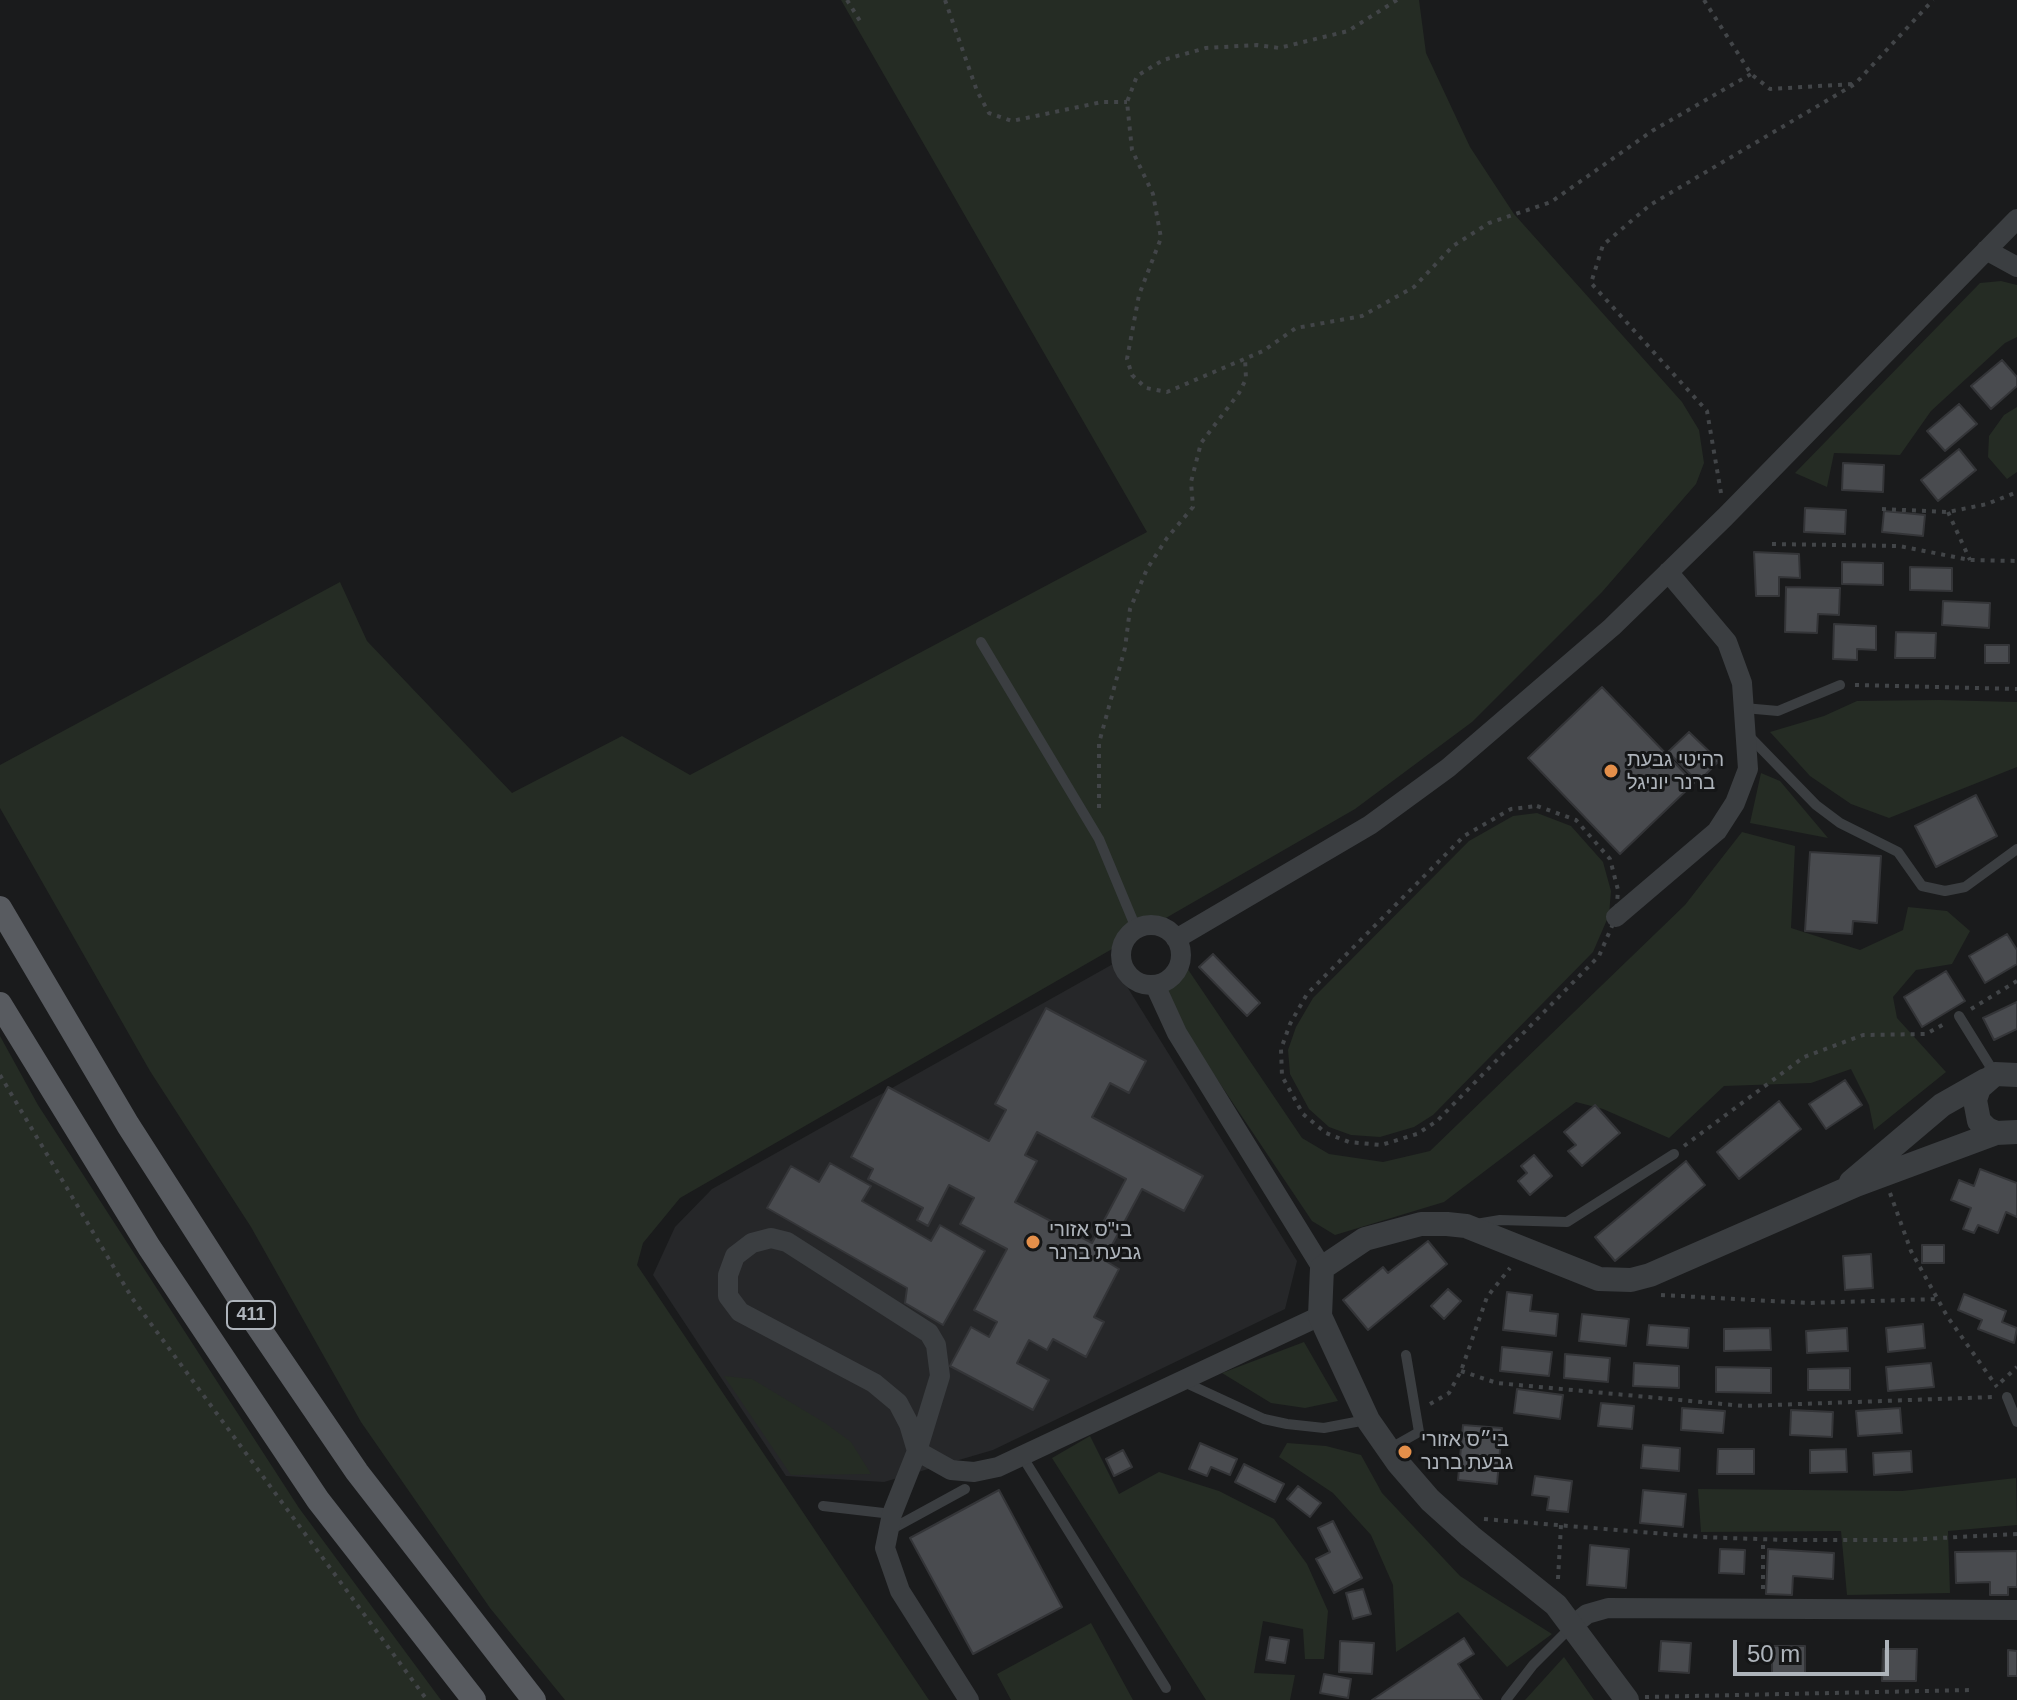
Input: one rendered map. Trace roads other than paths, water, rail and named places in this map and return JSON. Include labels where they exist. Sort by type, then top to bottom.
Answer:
[{"type":"main road","name":"411","points":[[0,908],[128,1125],[246,1309],[357,1472],[534,1700]]},
{"type":"main road","name":"411","points":[[0,1004],[141,1235],[318,1500],[474,1700]]},
{"type":"street","points":[[1176,939],[1370,825],[1448,768],[1612,627],[1725,517],[2017,219]]},
{"type":"street","points":[[1986,250],[2017,267]]},
{"type":"street","points":[[1616,917],[1717,831],[1735,803],[1748,769],[1742,683],[1727,642],[1668,572]]},
{"type":"street","points":[[1151,924],[1161,926],[1176,939],[1181,958],[1178,968],[1172,976],[1155,985],[1136,981],[1123,966],[1121,947],[1136,928],[1151,924]]},
{"type":"street","points":[[1155,985],[1177,1033],[1322,1268],[1320,1316],[1368,1420],[1446,1515],[1556,1605],[1627,1699]]},
{"type":"street","points":[[1999,1076],[1975,1100],[1975,1111],[1987,1129],[2007,1133]]},
{"type":"street","points":[[1841,1191],[1942,1105],[1999,1076]]},
{"type":"street","points":[[1322,1268],[1365,1239],[1421,1224],[1466,1226],[1599,1279],[1631,1280],[1650,1275],[1883,1174],[2007,1133]]},
{"type":"street","points":[[969,1700],[900,1591],[885,1548],[890,1523],[917,1451],[940,1376],[939,1359],[929,1333],[787,1242],[771,1238],[752,1243],[735,1256],[728,1275],[728,1296],[740,1312],[874,1383],[898,1403],[909,1424],[917,1451],[951,1470],[974,1472],[998,1467],[1320,1316]]},
{"type":"street","points":[[1572,1626],[1587,1614],[1608,1608],[2017,1610]]},
{"type":"lane","points":[[981,642],[1099,839],[1136,928]]},
{"type":"lane","points":[[1744,708],[1778,711],[1840,685]]},
{"type":"lane","points":[[1745,732],[1816,805],[1840,823],[1898,852],[1922,886],[1945,891],[1965,887],[2017,849]]},
{"type":"lane","points":[[1959,1016],[1999,1076]]},
{"type":"lane","points":[[1466,1226],[1500,1220],[1567,1222],[1674,1154]]},
{"type":"lane","points":[[1389,1449],[1419,1432],[1406,1355]]},
{"type":"lane","points":[[1182,1381],[1264,1419],[1287,1424],[1324,1428],[1368,1420]]},
{"type":"lane","points":[[2007,1397],[2017,1422]]},
{"type":"lane","points":[[1022,1456],[1166,1688]]},
{"type":"lane","points":[[823,1506],[890,1523],[965,1489]]},
{"type":"lane","points":[[1506,1700],[1533,1665],[1572,1626]]},
{"type":"place","name":"רהיטי גבעת ברנר יוניגל","points":[[1611,771]]},
{"type":"place","name":"בי\"ס אזורי גבעת ברנר","points":[[1033,1242]]},
{"type":"place","name":"בי״ס אזורי גבעת ברנר","points":[[1405,1452]]}]
